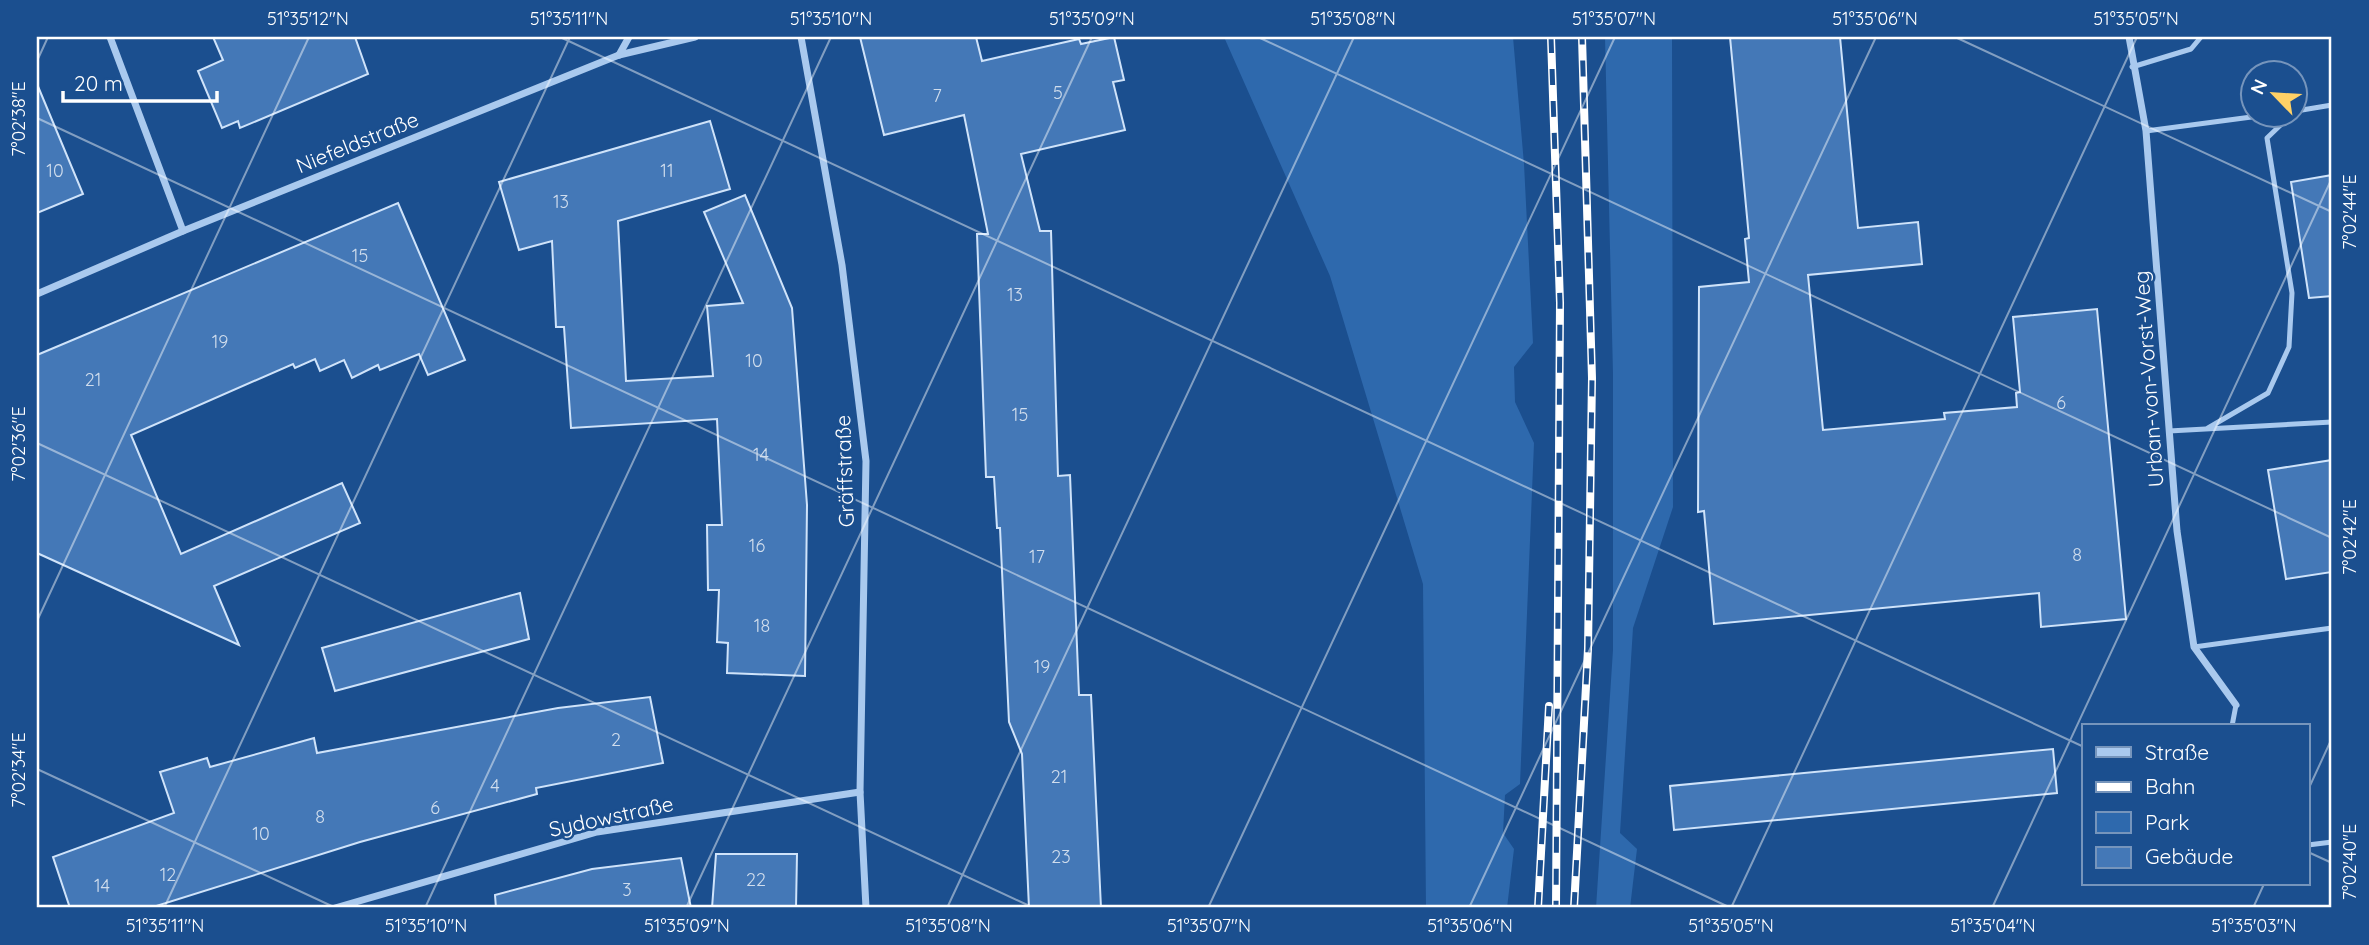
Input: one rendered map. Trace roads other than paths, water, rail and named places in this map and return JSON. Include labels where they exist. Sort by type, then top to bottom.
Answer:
[{"type":"street","points":[[110,37],[183,231]]},
{"type":"street","points":[[619,55],[629,37]]},
{"type":"street","name":"Niefeldstraße","points":[[37,295],[183,231],[619,55],[695,37]]},
{"type":"street","name":"Gräffstraße","points":[[801,37],[842,265],[866,461],[860,792],[866,908]]},
{"type":"street","name":"Urban-von-Vorst-Weg","points":[[2129,37],[2132,67],[2146,131],[2177,531],[2194,647],[2236,705]]},
{"type":"street","name":"Sydowstraße","points":[[335,908],[597,832],[860,792]]},
{"type":"lane","points":[[2132,67],[2191,49],[2201,37]]},
{"type":"lane","points":[[2310,109],[2332,105]]},
{"type":"lane","points":[[2146,131],[2240,119]]},
{"type":"lane","points":[[2208,428],[2268,393],[2289,347],[2292,293],[2267,138],[2275,130]]},
{"type":"lane","points":[[2169,431],[2332,422]]},
{"type":"lane","points":[[2194,647],[2332,628]]},
{"type":"lane","points":[[2232,724],[2236,705]]},
{"type":"lane","points":[[2310,845],[2332,842]]},
{"type":"railway","points":[[1551,37],[1560,303],[1556,908]]},
{"type":"railway","points":[[1574,908],[1588,649],[1592,378],[1582,37]]},
{"type":"railway","points":[[1538,908],[1549,706]]}]
